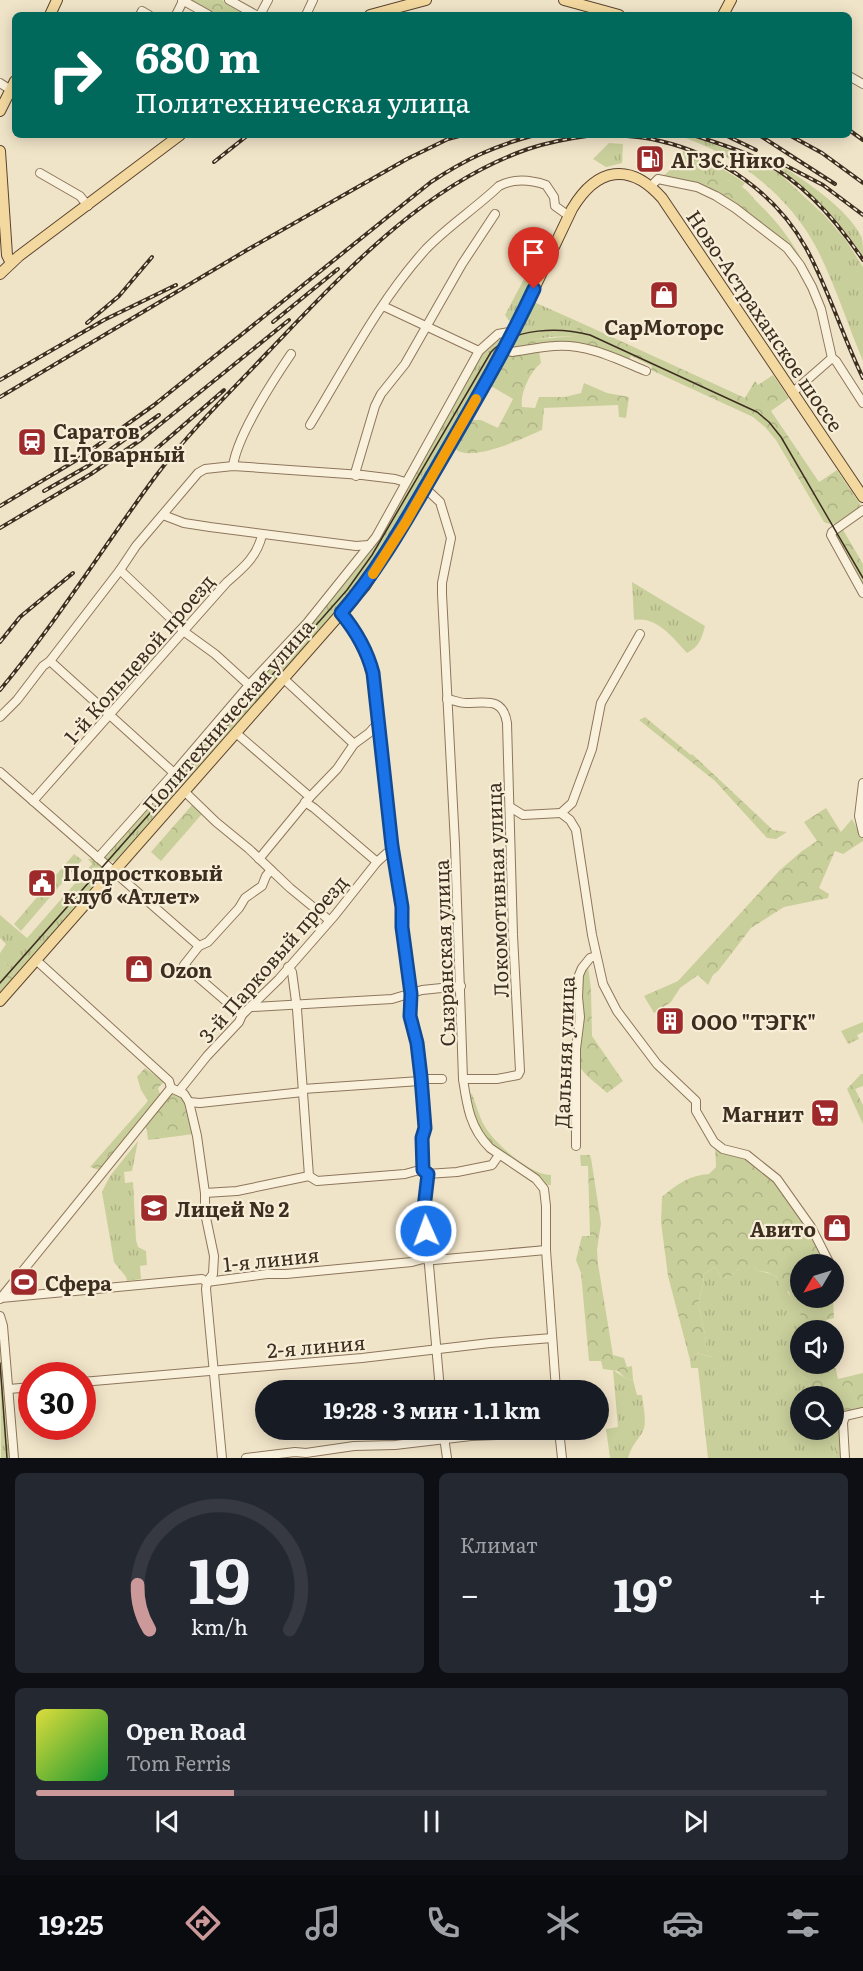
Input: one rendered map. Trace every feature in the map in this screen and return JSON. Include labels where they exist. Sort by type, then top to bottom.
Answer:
[{"type":"main road","points":[[381,12],[426,0]]},
{"type":"main road","points":[[564,0],[608,12]]},
{"type":"main road","points":[[0,111],[12,88]]},
{"type":"main road","points":[[0,274],[11,262],[176,138]]},
{"type":"main road","points":[[0,152],[7,255],[11,262]]},
{"type":"main road","name":"Ново-Астраханское шоссе","points":[[628,174],[640,178],[651,186],[669,207],[863,497]]},
{"type":"main road","name":"Политехническая улица","points":[[0,1001],[365,586],[505,350],[578,199],[597,181],[610,175],[628,174]]},
{"type":"street","points":[[182,0],[203,12]]},
{"type":"street","points":[[229,0],[252,12]]},
{"type":"street","points":[[40,173],[80,196],[88,206]]},
{"type":"street","points":[[651,186],[658,179],[697,187],[735,208],[787,248],[812,287],[821,309],[832,358],[837,361],[863,403]]},
{"type":"street","points":[[310,425],[383,306],[427,249],[502,184],[534,181],[546,185],[555,197],[555,206],[568,216]]},
{"type":"street","points":[[356,476],[375,406],[381,394],[405,364],[476,241],[495,214]]},
{"type":"street","points":[[383,306],[479,351]]},
{"type":"street","points":[[98,858],[249,685],[307,624],[376,537],[479,351],[488,340],[498,334],[514,332]]},
{"type":"street","points":[[505,350],[512,352],[556,345],[581,348],[607,355],[646,371]]},
{"type":"street","points":[[233,466],[240,443],[268,390],[291,354]]},
{"type":"street","points":[[792,393],[832,358]]},
{"type":"street","points":[[0,717],[43,666],[50,661],[136,546],[198,473],[205,469],[233,466],[395,478],[405,482]]},
{"type":"street","name":"Сызранская улица","points":[[425,488],[440,502],[452,538],[442,583],[461,986],[463,1079],[466,1102],[473,1126],[484,1142],[499,1155],[536,1179],[544,1189],[555,1380]]},
{"type":"street","points":[[863,510],[831,535],[863,593]]},
{"type":"street","points":[[163,515],[184,523],[262,535],[356,546],[369,545]]},
{"type":"street","name":"1-й Кольцевой проезд","points":[[33,801],[183,630],[227,582],[247,565],[258,551],[262,535]]},
{"type":"street","points":[[120,570],[183,630],[215,654],[249,685]]},
{"type":"street","points":[[341,613],[361,640],[373,673],[393,851],[402,907],[402,927],[411,994],[410,1016],[417,1043],[425,1128],[422,1138],[425,1172],[424,1208],[439,1380]]},
{"type":"street","points":[[510,807],[523,815],[561,813],[572,803],[592,749],[601,703],[640,634]]},
{"type":"street","points":[[50,661],[174,773]]},
{"type":"street","points":[[284,679],[354,744]]},
{"type":"street","name":"Локомотивная улица","points":[[447,699],[462,703],[492,702],[501,706],[506,714],[507,723],[513,935],[520,1071],[518,1074],[497,1079],[463,1079]]},
{"type":"street","points":[[259,859],[307,800],[337,769],[354,744],[369,734],[378,723]]},
{"type":"street","points":[[236,733],[314,808],[377,862]]},
{"type":"street","points":[[0,772],[199,946]]},
{"type":"street","points":[[863,783],[860,816],[863,833]]},
{"type":"street","points":[[184,791],[216,822],[329,920]]},
{"type":"street","name":"Дальняя улица","points":[[561,813],[570,820],[576,830],[597,956],[590,958],[579,975],[576,1146]]},
{"type":"street","name":"3-й Парковый проезд","points":[[0,1299],[175,1089],[253,1007],[377,862],[393,851]]},
{"type":"street","points":[[242,1016],[184,965],[199,946],[208,942],[246,898],[262,886],[271,870]]},
{"type":"street","points":[[597,956],[603,984],[616,1011],[657,1064],[696,1101],[696,1111],[708,1134],[723,1149],[747,1155],[777,1179],[812,1227],[825,1254]]},
{"type":"street","points":[[36,960],[175,1089],[184,1094],[189,1102],[197,1136],[205,1193],[205,1213],[214,1256],[213,1274],[207,1282],[206,1289],[222,1458]]},
{"type":"street","points":[[288,967],[292,972],[297,1005],[309,1176]]},
{"type":"street","points":[[253,1007],[392,999],[422,990],[461,986]]},
{"type":"street","points":[[189,1102],[200,1103],[442,1079]]},
{"type":"street","points":[[205,1193],[237,1191],[309,1176],[317,1181],[425,1172],[457,1172],[492,1165],[499,1155]]},
{"type":"street","name":"1-я линия","points":[[0,1299],[163,1282],[202,1279],[207,1282],[267,1274],[546,1250]]},
{"type":"street","points":[[0,1316],[3,1326],[14,1458]]},
{"type":"street","name":"2-я линия","points":[[96,1381],[372,1357],[552,1338]]},
{"type":"street","points":[[9,1389],[18,1388]]},
{"type":"street","points":[[845,1458],[843,1423],[845,1416],[863,1412]]},
{"type":"street","points":[[246,1458],[354,1446],[395,1445],[417,1440]]},
{"type":"street","points":[[445,1440],[447,1458]]},
{"type":"street","points":[[558,1440],[562,1458]]},
{"type":"green space","points":[[186,0],[222,0],[244,12],[208,12]]},
{"type":"green space","points":[[684,138],[697,138],[753,159],[780,174],[824,215],[845,239],[863,267],[863,361],[823,261],[804,228],[790,210],[757,178],[718,152]]},
{"type":"green space","points":[[609,143],[623,144],[622,163],[606,167],[593,159]]},
{"type":"green space","points":[[683,151],[715,164],[745,183],[742,187],[728,180],[669,171]]},
{"type":"green space","points":[[782,166],[815,188],[848,217],[862,238],[863,256],[825,210],[780,169]]},
{"type":"green space","points":[[669,171],[716,176],[744,188],[782,229],[803,262],[736,205],[662,177]]},
{"type":"green space","points":[[532,264],[539,266],[513,319],[509,321],[505,315]]},
{"type":"green space","points":[[534,302],[579,322],[574,336],[550,337],[515,343]]},
{"type":"green space","points":[[579,322],[745,398],[755,381],[758,385],[773,375],[789,398],[771,411],[819,482],[837,470],[860,504],[859,508],[838,523],[824,522],[776,440],[753,417],[651,370],[652,366],[631,356],[629,360],[595,346],[575,342],[538,345],[541,363],[527,383],[522,407],[535,408],[539,397],[565,397],[581,393],[584,383],[607,393],[629,397],[626,418],[619,417],[618,405],[544,408],[542,430],[485,451],[463,453],[455,449],[471,420],[481,420],[498,428],[513,399],[491,386],[515,343],[574,336]]},
{"type":"green space","points":[[503,336],[376,560],[351,593],[115,861],[108,862],[104,859],[104,853],[362,559],[482,351],[491,342]]},
{"type":"green space","points":[[842,528],[863,564],[863,588],[835,538],[835,533]]},
{"type":"green space","points":[[632,582],[705,626],[694,648],[687,653],[664,629],[650,621],[634,620]]},
{"type":"green space","points":[[645,717],[692,754],[773,830],[787,832],[776,839],[767,838],[715,781],[639,720]]},
{"type":"green space","points":[[192,805],[202,814],[161,861],[151,852]]},
{"type":"green space","points":[[826,808],[841,832],[852,819],[863,839],[843,854],[835,851],[819,888],[829,894],[828,898],[784,907],[751,928],[713,975],[708,985],[698,975],[680,988],[671,1002],[654,1013],[644,996],[678,981],[780,870],[817,841],[804,822]]},
{"type":"green space","points":[[74,854],[82,860],[21,931],[14,924]]},
{"type":"green space","points":[[93,858],[103,867],[105,874],[16,975],[4,962],[4,954],[0,953],[6,944],[0,938],[0,915],[27,938],[92,864],[88,859]]},
{"type":"green space","points":[[0,953],[4,954],[4,962],[16,975],[0,993]]},
{"type":"green space","points":[[588,966],[592,1036],[623,1081],[607,1093],[586,1074],[578,1061],[581,990],[584,969]]},
{"type":"green space","points":[[863,1022],[863,1032],[857,1035],[859,1039],[848,1044],[841,1031]]},
{"type":"green space","points":[[145,1068],[164,1082],[158,1088],[161,1097],[99,1170],[90,1167],[148,1101],[137,1077]]},
{"type":"green space","points":[[863,1074],[863,1086],[855,1089],[863,1105],[863,1124],[847,1089]]},
{"type":"green space","points":[[176,1093],[187,1103],[194,1134],[148,1140],[146,1124],[170,1095]]},
{"type":"green space","points":[[469,1093],[472,1094],[484,1125],[504,1149],[533,1170],[551,1175],[551,1185],[546,1185],[492,1146],[476,1124]]},
{"type":"green space","points":[[138,1141],[132,1171],[124,1172],[125,1183],[133,1182],[136,1240],[138,1247],[146,1251],[147,1265],[140,1266],[141,1279],[127,1281],[114,1262],[102,1192],[110,1176]]},
{"type":"green space","points":[[715,1145],[746,1157],[759,1166],[772,1177],[804,1219],[822,1254],[790,1254],[790,1295],[779,1286],[777,1277],[767,1272],[757,1271],[755,1267],[746,1270],[739,1268],[730,1277],[721,1278],[715,1267],[704,1274],[698,1304],[706,1348],[713,1357],[696,1353],[690,1360],[668,1276],[661,1222],[662,1197],[684,1181],[709,1174],[716,1167]]},
{"type":"green space","points":[[580,1155],[590,1155],[591,1158],[601,1223],[597,1250],[598,1264],[613,1355],[624,1358],[627,1367],[632,1366],[633,1380],[625,1378],[618,1371],[603,1369],[601,1361],[589,1361],[581,1273],[576,1260],[582,1236],[590,1236],[588,1166],[581,1166]]},
{"type":"green space","points":[[715,1267],[721,1278],[730,1277],[739,1268],[755,1267],[757,1271],[771,1274],[783,1283],[790,1295],[790,1308],[799,1308],[803,1317],[803,1320],[790,1320],[790,1374],[799,1374],[810,1381],[809,1386],[790,1386],[790,1440],[830,1440],[837,1449],[833,1458],[708,1458],[698,1368],[691,1368],[690,1360],[696,1353],[712,1357],[706,1348],[698,1304],[704,1274]]},
{"type":"green space","points":[[799,1308],[834,1308],[834,1318],[800,1320]]},
{"type":"green space","points":[[0,1324],[11,1458],[1,1458]]},
{"type":"green space","points":[[613,1370],[633,1380],[637,1395],[642,1395],[644,1429],[628,1458],[610,1458],[608,1440],[609,1428],[618,1427]]},
{"type":"green space","points":[[863,1373],[863,1410],[846,1412],[843,1458],[833,1458],[837,1449],[830,1440],[844,1440],[844,1386],[809,1386],[810,1381],[799,1374],[837,1374],[838,1379]]},
{"type":"tram line","points":[[0,983],[347,590],[372,555],[491,352],[512,338],[552,330],[590,335],[757,412],[781,437],[863,578]]},
{"type":"tram line","points":[[0,1363],[7,1458]]},
{"type":"railway","points":[[852,132],[863,140]]},
{"type":"railway","points":[[214,162],[244,138]]},
{"type":"railway","points":[[0,397],[247,250],[407,159],[452,138]]},
{"type":"railway","points":[[0,506],[80,458],[154,405],[431,182],[481,154],[525,138]]},
{"type":"railway","points":[[0,690],[41,638],[168,460],[225,397],[355,263],[386,235],[453,185],[489,165],[528,149],[574,138]]},
{"type":"railway","points":[[645,138],[683,147],[725,167],[763,194],[779,210],[794,228],[806,248],[822,280],[863,378]]},
{"type":"railway","points":[[702,138],[754,157],[786,176],[828,214],[863,260]]},
{"type":"railway","points":[[731,138],[756,150]]},
{"type":"railway","points":[[764,138],[835,184]]},
{"type":"railway","points":[[794,138],[822,153],[863,183]]},
{"type":"railway","points":[[777,161],[823,185],[863,215]]},
{"type":"railway","points":[[87,323],[119,296],[152,257]]},
{"type":"railway","points":[[273,322],[338,269]]},
{"type":"railway","points":[[0,380],[104,320],[176,285]]},
{"type":"railway","points":[[0,528],[91,474],[142,439],[289,320]]},
{"type":"railway","points":[[156,449],[224,390]]},
{"type":"railway","points":[[44,491],[86,467],[159,415]]},
{"type":"railway","points":[[0,642],[20,617],[73,573]]},
{"type":"slow traffic","points":[[373,574],[406,522],[476,399]]},
{"type":"place","name":"АГЗС Нико","points":[[650,159]]},
{"type":"place","name":"СарМоторс","points":[[664,295]]},
{"type":"place","name":"Саратов II-Товарный","points":[[32,442]]},
{"type":"place","name":"Подростковый клуб «Атлет»","points":[[42,883]]},
{"type":"place","name":"Ozon","points":[[139,969]]},
{"type":"place","name":"ООО \"ТЭГК\"","points":[[670,1021]]},
{"type":"place","name":"Магнит","points":[[825,1113]]},
{"type":"place","name":"Лицей № 2","points":[[154,1208]]},
{"type":"place","name":"Авито","points":[[837,1228]]},
{"type":"place","name":"Сфера","points":[[24,1282]]},
{"type":"route","points":[[426,1231],[424,1208],[428,1174],[423,1170],[422,1138],[425,1128],[421,1077],[417,1043],[410,1016],[411,994],[402,927],[402,907],[376,717],[373,673],[361,640],[341,613],[365,586],[406,522],[505,350],[534,289]]}]
